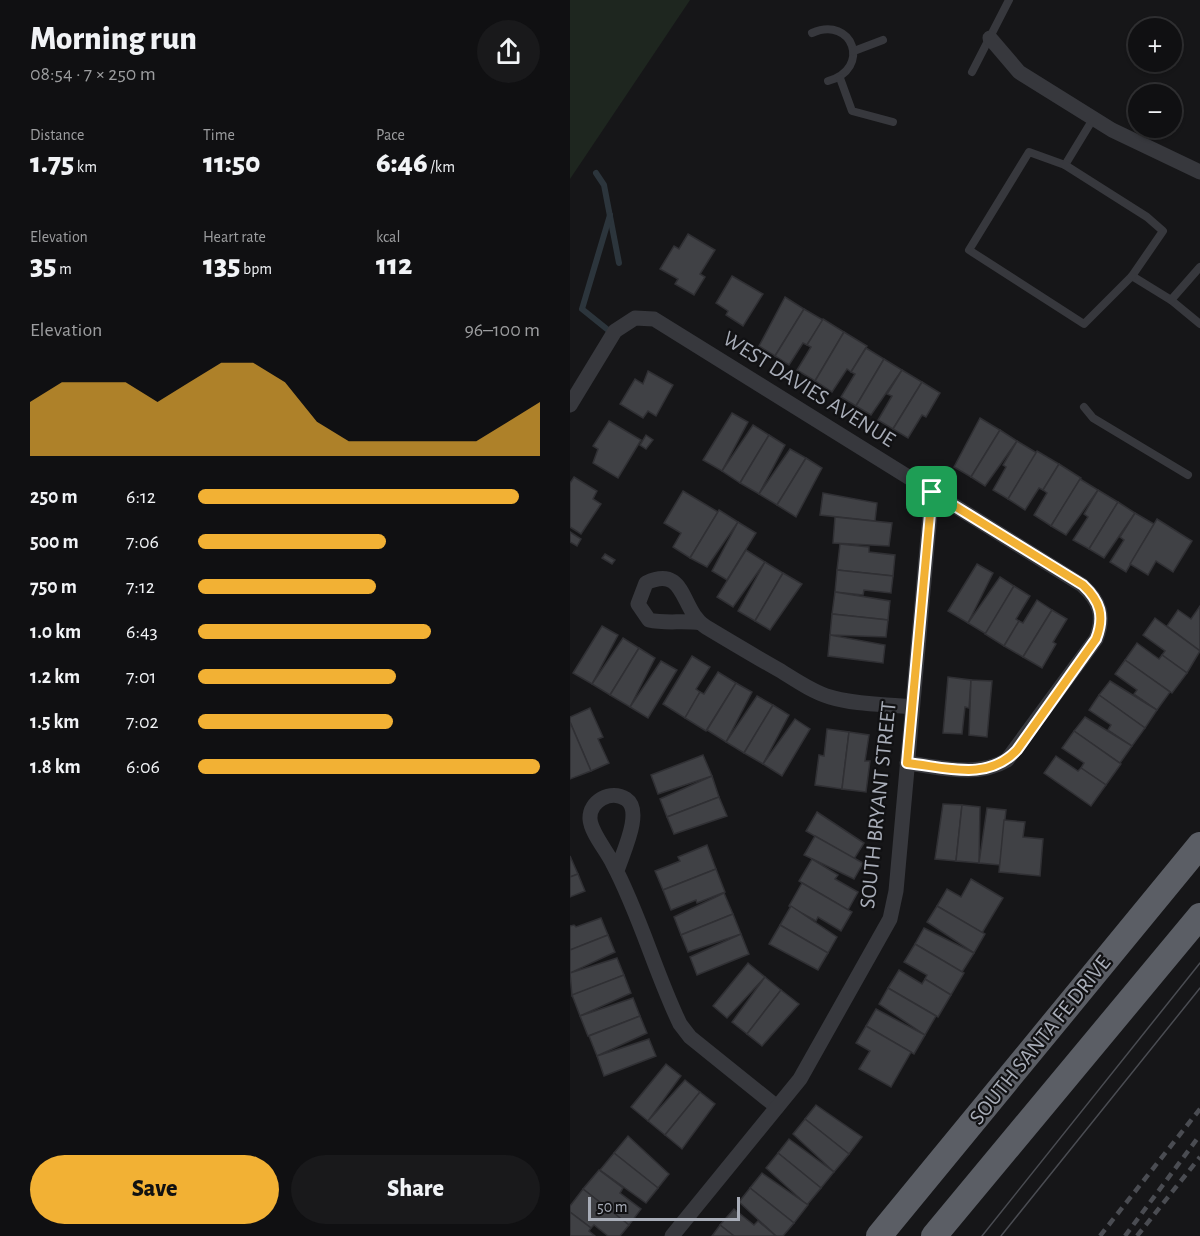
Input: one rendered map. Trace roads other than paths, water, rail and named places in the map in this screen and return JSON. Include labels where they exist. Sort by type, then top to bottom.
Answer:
[{"type":"highway","name":"SOUTH SANTA FE DRIVE","points":[[879,1236],[1200,845]]},
{"type":"highway","name":"SOUTH SANTA FE DRIVE","points":[[934,1236],[1200,916]]},
{"type":"street","points":[[990,38],[1018,72],[1094,119],[1200,172]]},
{"type":"street","name":"WEST DAVIES AVENUE","points":[[570,405],[615,331],[635,318],[654,319],[1083,585],[1094,595],[1101,610],[1102,624],[1096,639],[1007,760],[995,768],[979,771],[907,763]]},
{"type":"street","name":"SOUTH BRYANT STREET","points":[[672,1236],[800,1079],[890,919],[894,905],[932,492]]},
{"type":"street","points":[[700,623],[814,691],[830,697],[912,706]]},
{"type":"street","points":[[617,871],[680,1024],[690,1037],[777,1107]]},
{"type":"lane","points":[[972,72],[1009,0]]},
{"type":"lane","points":[[812,33],[822,28],[843,33],[850,41],[854,51],[853,62],[840,78],[828,81]]},
{"type":"lane","points":[[854,51],[883,40]]},
{"type":"lane","points":[[840,78],[852,111],[893,122]]},
{"type":"lane","points":[[1065,165],[1094,119]]},
{"type":"lane","points":[[1029,152],[1065,165],[1146,217],[1162,231],[1132,276],[1084,324],[969,250],[1029,152]]},
{"type":"lane","points":[[1172,300],[1200,267]]},
{"type":"lane","points":[[1132,276],[1172,300],[1200,324]]},
{"type":"lane","points":[[1084,407],[1093,418],[1188,475]]},
{"type":"waterway","points":[[596,173],[604,185],[619,263]]},
{"type":"waterway","points":[[610,215],[582,309],[613,334]]},
{"type":"tram line","points":[[982,1236],[1200,963]]},
{"type":"tram line","points":[[1001,1236],[1200,988]]},
{"type":"railway","points":[[1100,1236],[1200,1109]]},
{"type":"railway","points":[[1125,1236],[1200,1135]]},
{"type":"railway","points":[[1137,1236],[1200,1157]]}]
